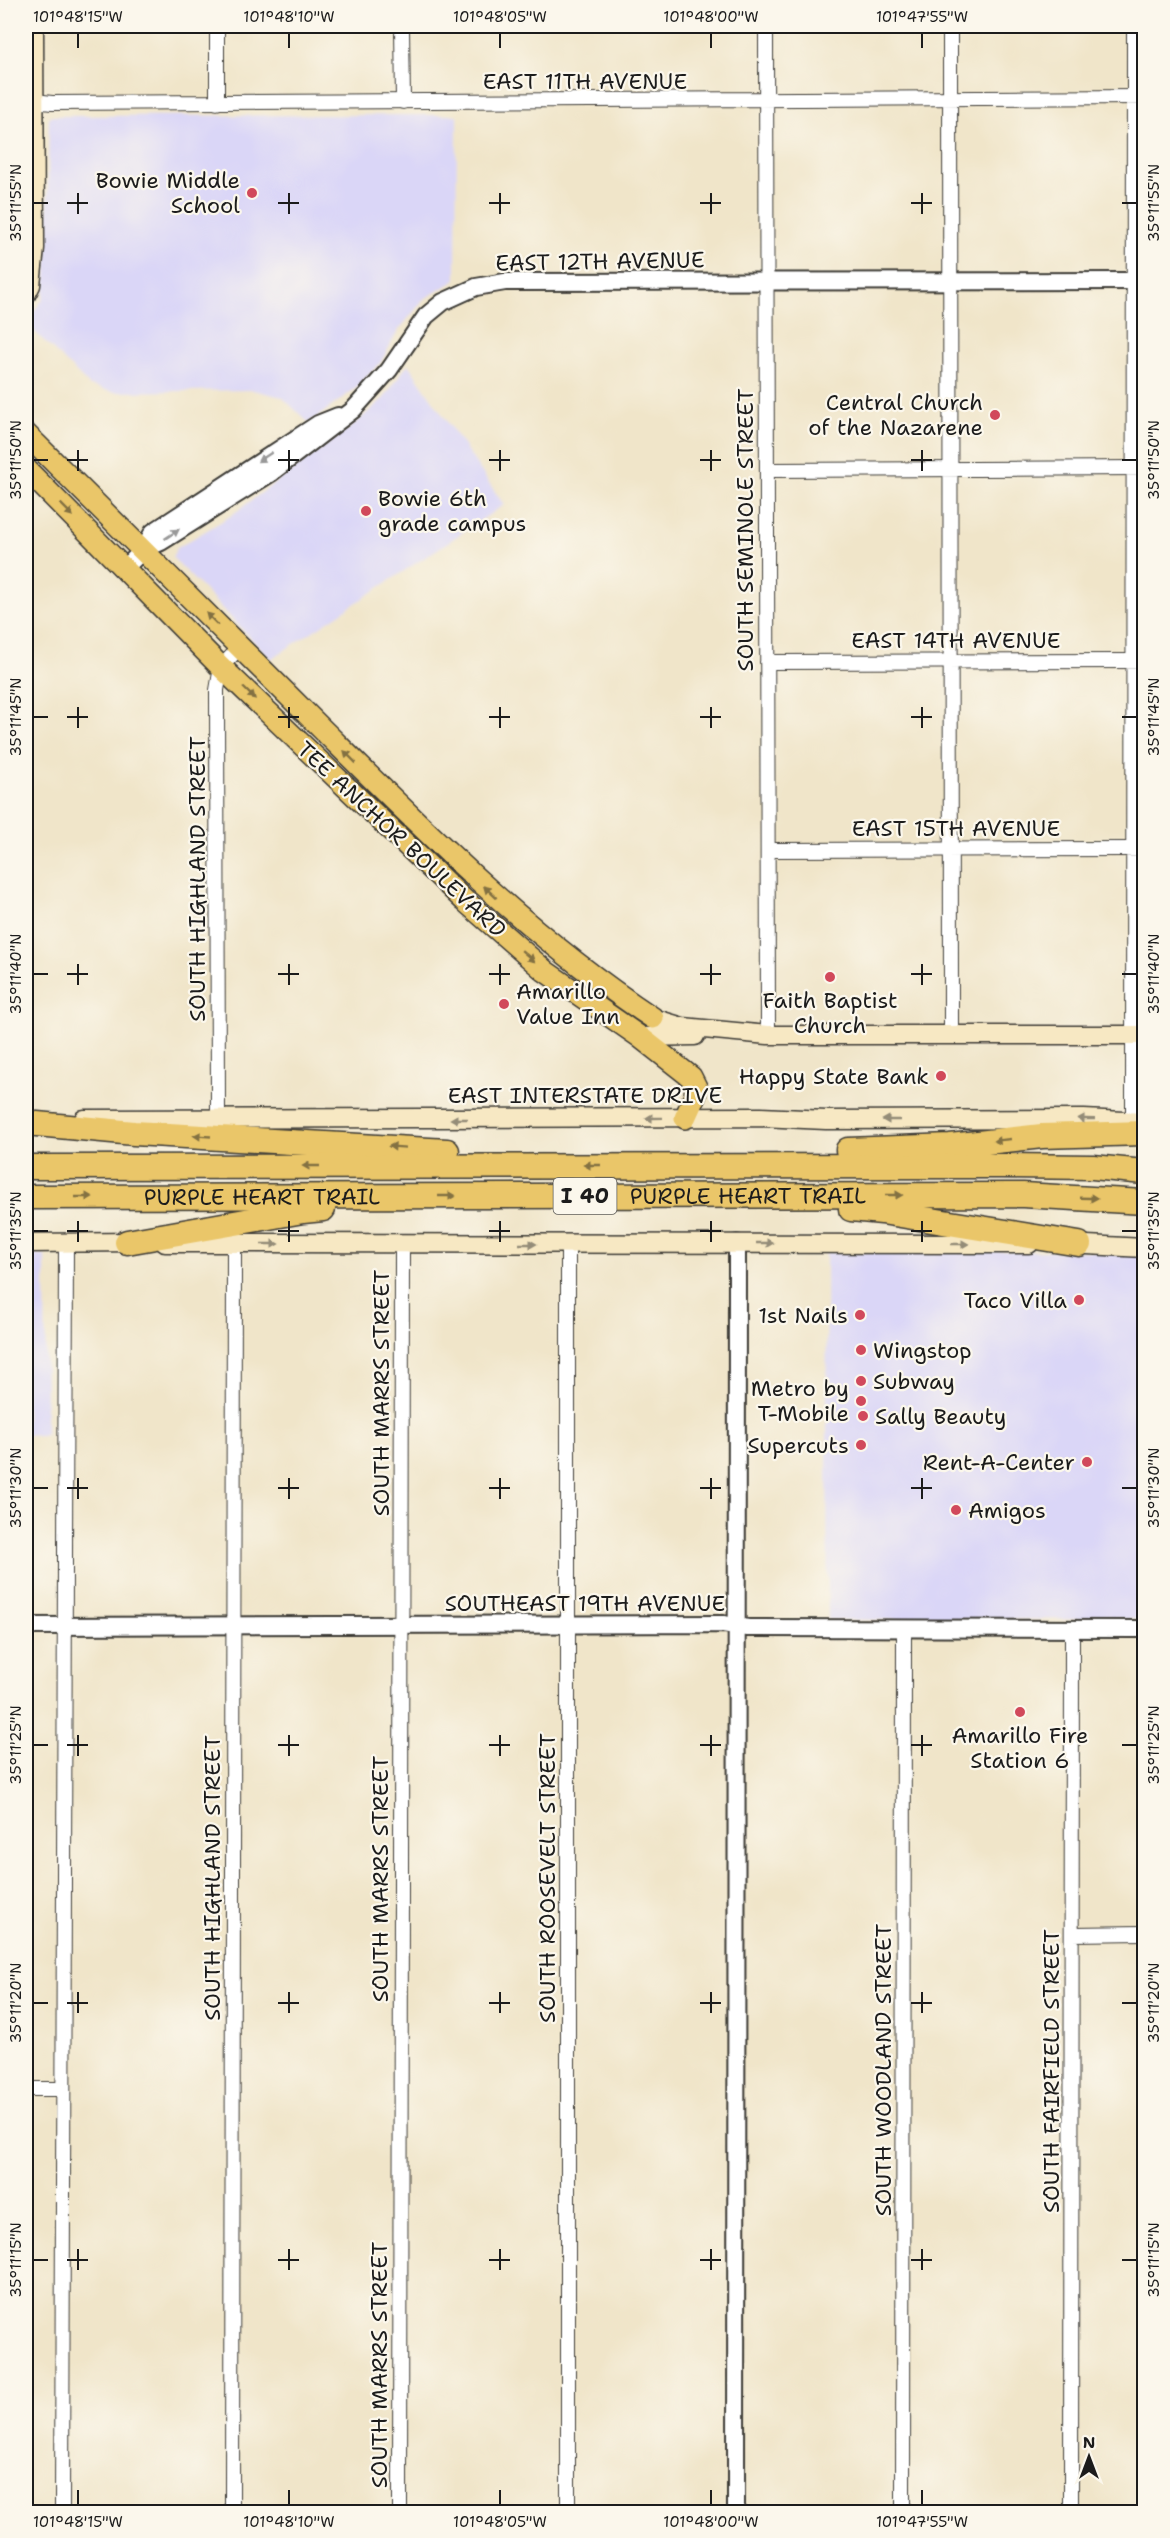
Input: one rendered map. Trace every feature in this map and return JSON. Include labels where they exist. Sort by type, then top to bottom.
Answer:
[{"type":"highway","points":[[26,1121],[134,1133],[468,1152],[538,1165]]},
{"type":"highway","points":[[713,1166],[809,1152],[951,1146],[1141,1125]]},
{"type":"highway","name":"PURPLE HEART TRAIL","points":[[26,1167],[538,1165],[1093,1167],[1144,1172]]},
{"type":"highway","name":"PURPLE HEART TRAIL","points":[[26,1197],[1023,1195],[1144,1202]]},
{"type":"highway","points":[[127,1242],[303,1211],[354,1207],[412,1196]]},
{"type":"highway","points":[[747,1196],[882,1212],[1078,1244]]},
{"type":"main road","points":[[26,295],[31,285],[35,258],[30,100],[34,26]]},
{"type":"main road","name":"TEE ANCHOR BOULEVARD","points":[[26,434],[411,818],[507,909],[611,990],[653,1018]]},
{"type":"main road","name":"TEE ANCHOR BOULEVARD","points":[[26,469],[221,667],[364,806],[507,939],[545,971],[640,1037],[691,1077],[696,1087],[695,1096],[685,1118]]},
{"type":"main road","points":[[653,1018],[683,1027],[768,1035]]},
{"type":"main road","points":[[640,1037],[1139,1035]]},
{"type":"main road","name":"EAST INTERSTATE DRIVE","points":[[26,1121],[685,1118],[1141,1125]]},
{"type":"main road","points":[[26,1243],[1078,1244],[1144,1248]]},
{"type":"street","points":[[217,26],[217,103]]},
{"type":"street","points":[[402,26],[403,102]]},
{"type":"street","name":"SOUTH SEMINOLE STREET","points":[[766,26],[768,1035]]},
{"type":"street","points":[[950,26],[951,1035]]},
{"type":"street","points":[[1134,26],[1139,97],[1139,1035],[1141,1125]]},
{"type":"street","name":"EAST 11TH AVENUE","points":[[30,100],[52,103],[217,103],[1139,97]]},
{"type":"street","name":"EAST 12TH AVENUE","points":[[143,550],[153,532],[182,512],[318,424],[353,411],[389,370],[426,316],[443,302],[476,287],[505,282],[1139,281]]},
{"type":"street","points":[[767,470],[1139,468]]},
{"type":"street","points":[[125,568],[143,550]]},
{"type":"street","points":[[221,667],[240,647]]},
{"type":"street","name":"EAST 14TH AVENUE","points":[[767,662],[1139,661]]},
{"type":"street","name":"SOUTH HIGHLAND STREET","points":[[218,1119],[217,690],[221,667]]},
{"type":"street","name":"EAST 15TH AVENUE","points":[[768,850],[1139,849]]},
{"type":"street","points":[[62,2512],[66,1243]]},
{"type":"street","name":"SOUTH ROOSEVELT STREET","points":[[568,1243],[568,2512]]},
{"type":"street","points":[[736,2512],[737,1243]]},
{"type":"street","name":"SOUTH HIGHLAND STREET","points":[[232,2512],[234,1244]]},
{"type":"street","name":"SOUTH MARRS STREET","points":[[400,2512],[402,1245]]},
{"type":"street","name":"SOUTHEAST 19TH AVENUE","points":[[26,1626],[568,1624],[1144,1629]]},
{"type":"street","name":"SOUTH WOODLAND STREET","points":[[903,2512],[904,1628]]},
{"type":"street","name":"SOUTH FAIRFIELD STREET","points":[[1071,2512],[1072,1629]]},
{"type":"street","points":[[1072,1934],[1144,1933]]},
{"type":"street","points":[[26,2089],[63,2089]]},
{"type":"shaded area","name":"Bowie Middle School","points":[[457,115],[456,280],[424,299],[398,331],[381,362],[355,389],[309,423],[282,397],[253,390],[113,392],[90,386],[26,323],[43,299],[47,270],[49,116]]},
{"type":"shaded area","name":"Bowie 6th grade campus","points":[[408,364],[504,505],[271,659],[172,557],[177,548],[229,517],[352,426],[384,398]]},
{"type":"shaded area","points":[[1118,1251],[1144,1255],[1144,1619],[828,1620],[826,1252]]},
{"type":"shaded area","points":[[45,1255],[46,1435],[26,1435],[26,1256]]},
{"type":"place","name":"Bowie Middle School","points":[[252,193]]},
{"type":"place","name":"Central Church of the Nazarene","points":[[995,415]]},
{"type":"place","name":"Bowie 6th grade campus","points":[[366,511]]},
{"type":"place","name":"Faith Baptist Church","points":[[830,977]]},
{"type":"place","name":"Amarillo Value Inn","points":[[504,1004]]},
{"type":"place","name":"Happy State Bank","points":[[941,1076]]},
{"type":"place","name":"Taco Villa","points":[[1079,1300]]},
{"type":"place","name":"1st Nails","points":[[860,1315]]},
{"type":"place","name":"Wingstop","points":[[861,1350]]},
{"type":"place","name":"Subway","points":[[861,1381]]},
{"type":"place","name":"Metro by T-Mobile","points":[[861,1401]]},
{"type":"place","name":"Sally Beauty","points":[[863,1416]]},
{"type":"place","name":"Supercuts","points":[[861,1445]]},
{"type":"place","name":"Rent-A-Center","points":[[1087,1462]]},
{"type":"place","name":"Amigos","points":[[956,1510]]},
{"type":"place","name":"Amarillo Fire Station 6","points":[[1020,1712]]}]
